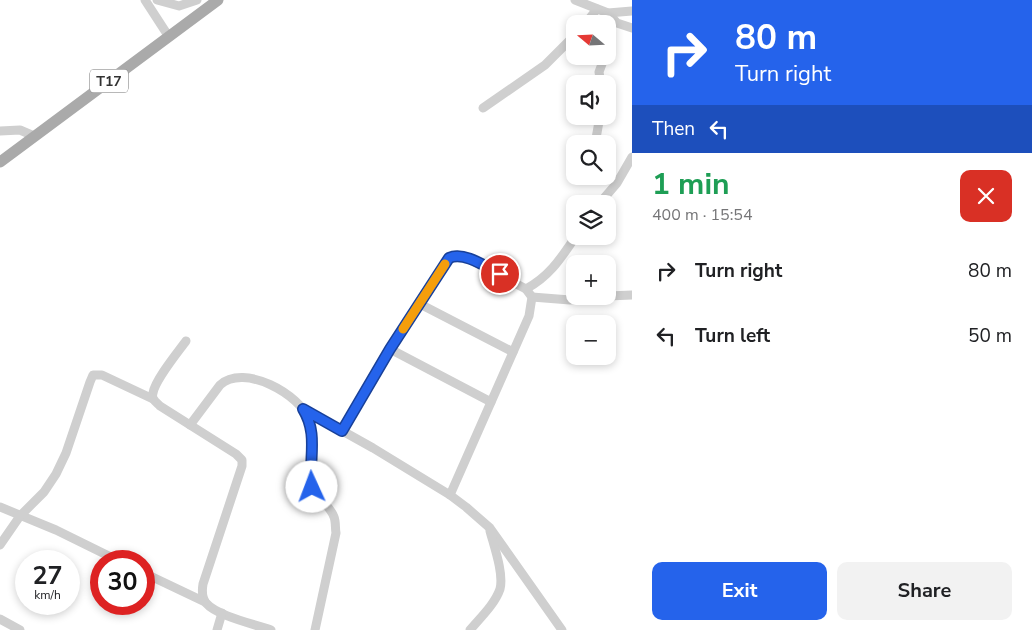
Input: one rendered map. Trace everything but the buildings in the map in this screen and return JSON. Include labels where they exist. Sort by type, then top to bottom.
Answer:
[{"type":"main road","name":"T17","points":[[0,162],[218,0]]},
{"type":"street","points":[[145,0],[169,38]]},
{"type":"street","points":[[156,0],[179,6],[197,0]]},
{"type":"street","points":[[575,0],[609,15]]},
{"type":"street","points":[[592,15],[597,9]]},
{"type":"street","points":[[615,15],[632,11]]},
{"type":"street","points":[[616,21],[622,26],[632,28]]},
{"type":"street","points":[[484,108],[545,65],[566,44]]},
{"type":"street","points":[[0,132],[20,130],[34,136]]},
{"type":"street","points":[[606,195],[632,157]]},
{"type":"street","points":[[526,289],[540,281],[553,268],[570,245]]},
{"type":"street","points":[[342,431],[390,349],[449,258],[455,255],[463,256],[487,267],[526,289],[532,297],[566,300]]},
{"type":"street","points":[[616,296],[632,295]]},
{"type":"street","points":[[450,495],[528,316],[532,297]]},
{"type":"street","points":[[420,304],[513,352]]},
{"type":"street","points":[[153,399],[153,393],[158,382],[186,341]]},
{"type":"street","points":[[390,349],[491,402]]},
{"type":"street","points":[[0,545],[20,516],[44,492],[56,474],[66,453],[90,382],[93,376],[102,375],[153,399],[160,406],[236,454],[242,460],[242,466],[203,584],[202,593],[205,602]]},
{"type":"street","points":[[190,425],[220,385],[225,380],[237,378],[258,378],[294,400],[303,409],[309,419],[312,432],[312,487],[335,518],[336,533],[315,630]]},
{"type":"street","points":[[303,409],[450,495],[490,528],[562,630]]},
{"type":"street","points":[[0,507],[56,530],[97,550]]},
{"type":"street","points":[[470,630],[494,599],[500,588],[501,575],[490,528]]},
{"type":"street","points":[[155,578],[205,602],[222,613],[270,630]]},
{"type":"street","points":[[217,630],[222,613]]},
{"type":"street","points":[[0,619],[20,630]]},
{"type":"slow traffic","points":[[403,329],[445,264]]},
{"type":"route","points":[[312,487],[312,432],[309,419],[303,409],[342,431],[390,349],[449,258],[455,255],[463,256],[500,274]]}]
